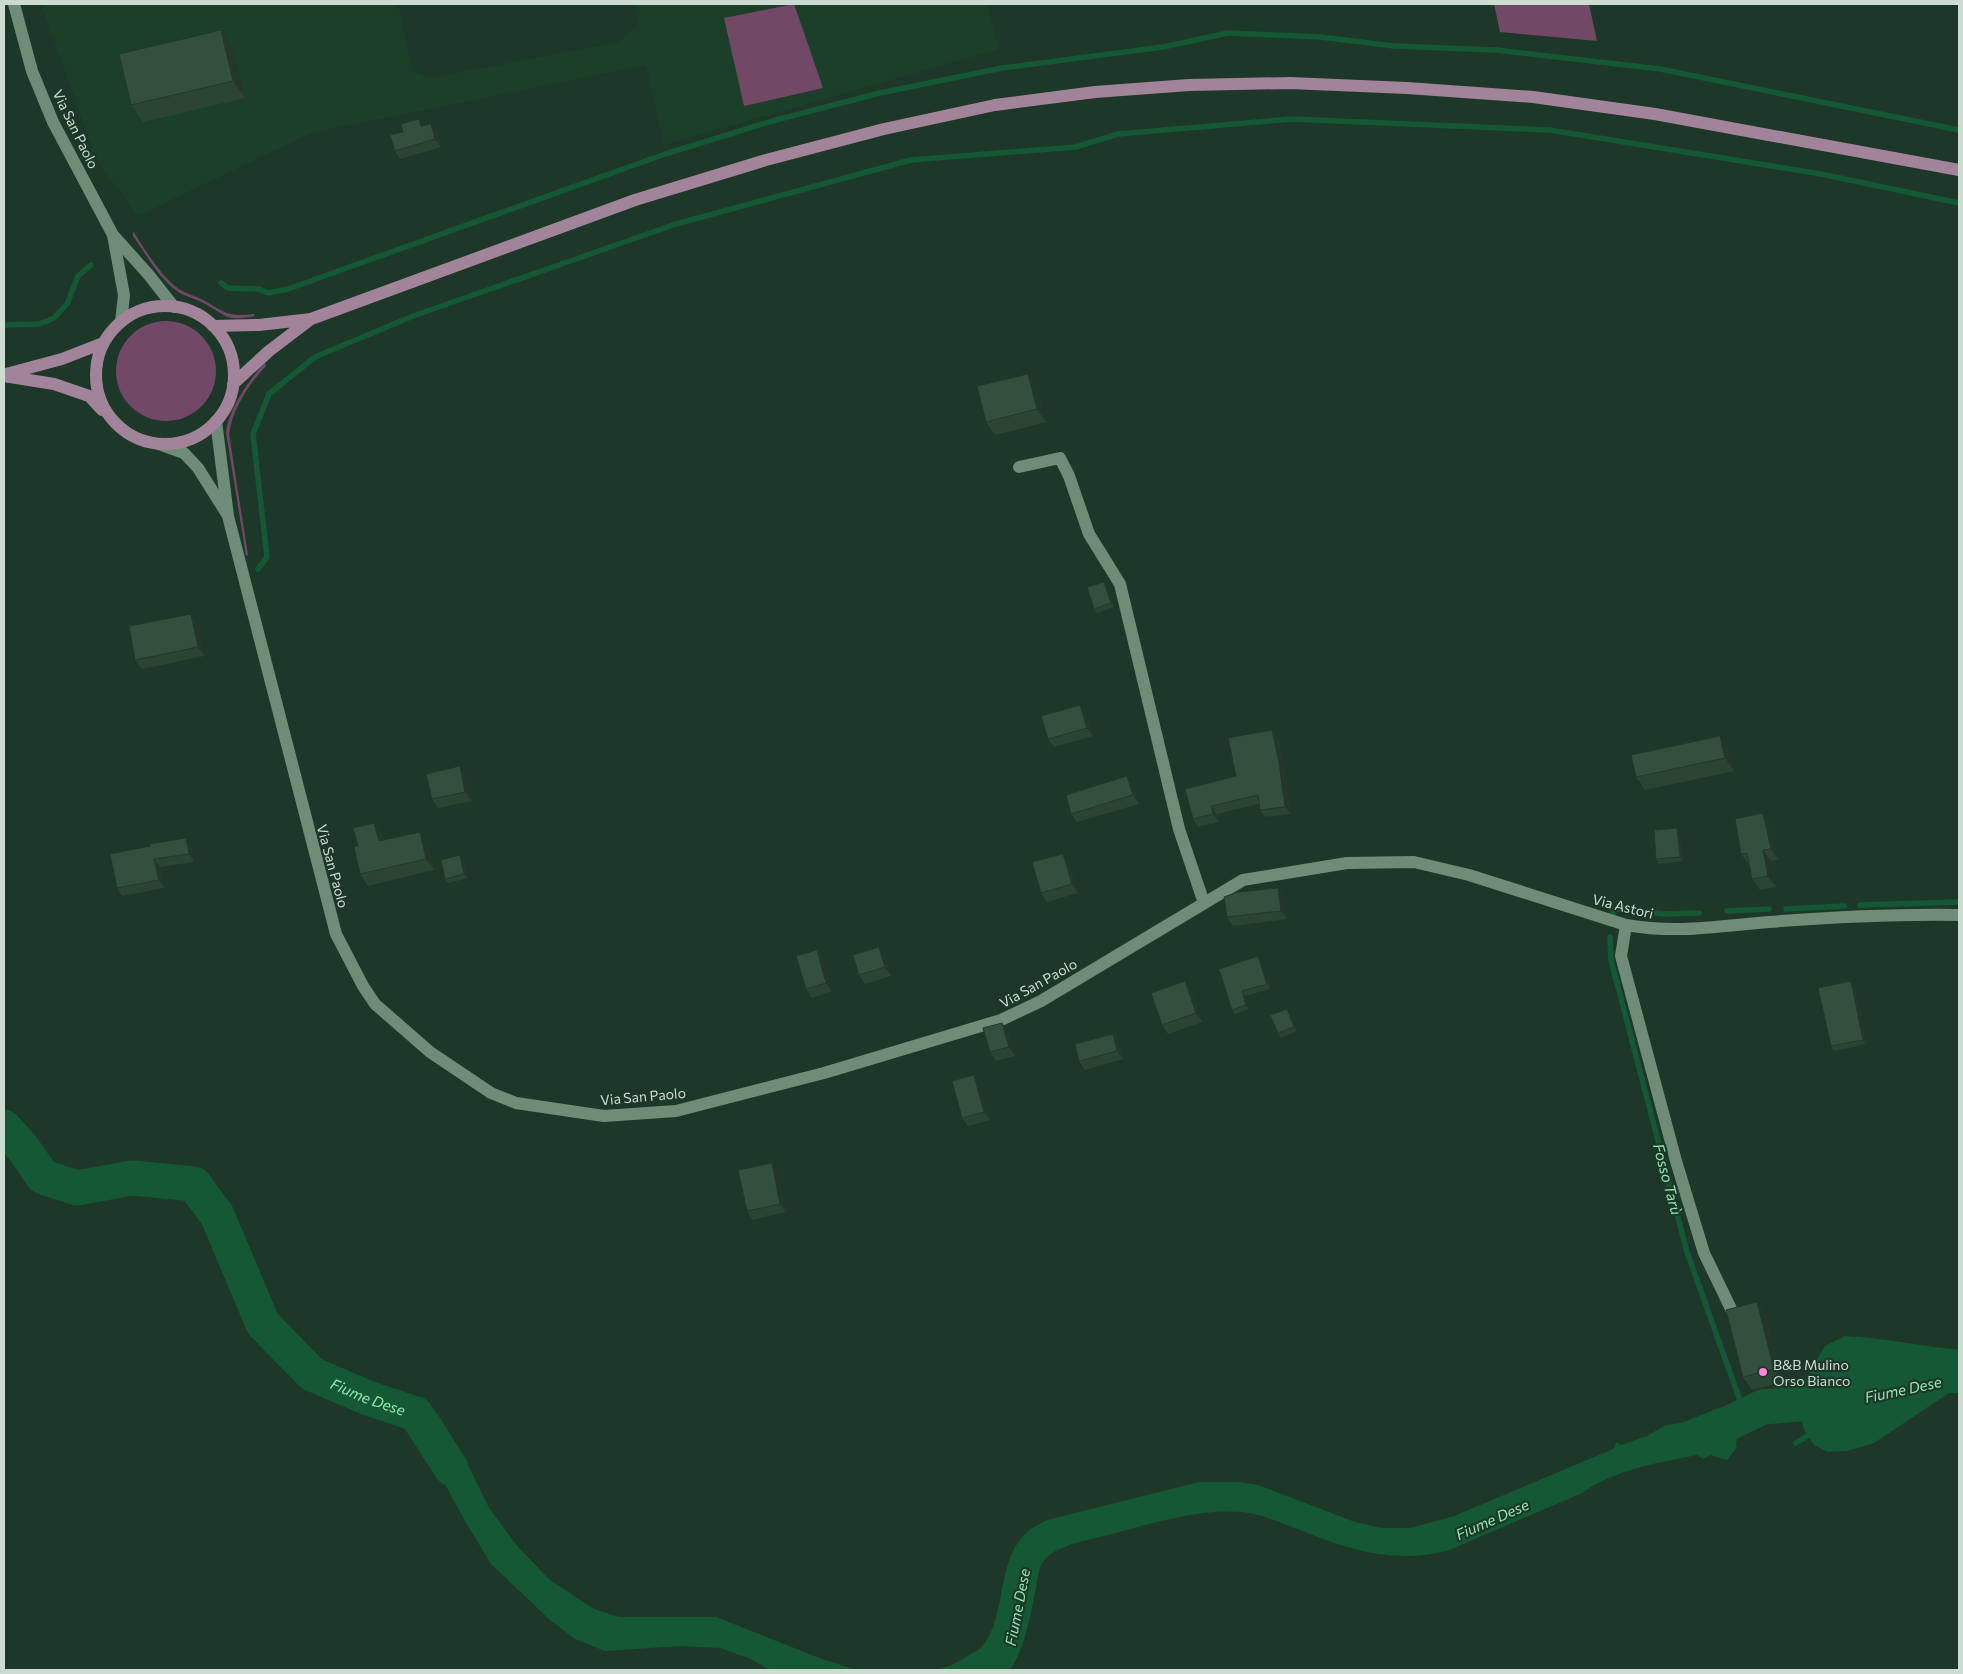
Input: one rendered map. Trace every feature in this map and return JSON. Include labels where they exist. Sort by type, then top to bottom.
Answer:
[{"type":"main road","points":[[213,326],[259,325],[311,319],[635,200],[766,160],[884,129],[995,105],[1095,92],[1189,85],[1290,83],[1407,88],[1534,97],[1655,114],[1959,170]]},
{"type":"main road","points":[[4,376],[54,384],[88,396],[112,420],[126,432],[142,440],[159,444],[180,442],[200,434],[216,421],[230,397],[233,384],[232,363],[226,343],[213,326],[195,313],[174,307],[146,309],[121,322],[103,343],[96,362],[96,383],[101,403],[112,420]]},
{"type":"main road","points":[[233,384],[269,350],[311,319]]},
{"type":"main road","points":[[4,376],[62,359],[103,343]]},
{"type":"street","name":"Via San Paolo","points":[[14,4],[32,71],[53,122],[114,235],[174,307]]},
{"type":"street","name":"Via San Paolo","points":[[114,235],[124,295],[121,322]]},
{"type":"street","name":"Via San Paolo","points":[[216,421],[228,516],[336,934],[363,986],[375,1004],[430,1052],[491,1093],[516,1103],[604,1116],[676,1111],[824,1073],[1001,1020],[1041,1001],[1243,880],[1347,863]]},
{"type":"street","name":"Via San Paolo","points":[[159,444],[184,453],[198,468],[228,516]]},
{"type":"street","points":[[1019,467],[1060,458],[1069,476],[1089,534],[1120,584],[1179,829],[1204,903]]},
{"type":"street","name":"Via Astori","points":[[1347,863],[1414,862],[1469,875],[1626,925],[1652,930],[1693,930],[1854,916],[1959,915]]},
{"type":"street","points":[[1626,925],[1621,956],[1676,1161],[1704,1253],[1734,1315]]},
{"type":"shaded area","points":[[41,4],[398,4],[413,72],[430,78],[619,42],[639,24],[633,4],[987,4],[999,49],[664,145],[646,65],[311,133],[138,216],[97,161]]},
{"type":"shaded area","points":[[794,4],[823,88],[744,106],[724,18]]},
{"type":"shaded area","points":[[1494,4],[1589,4],[1597,41],[1500,32]]},
{"type":"shaded area","points":[[133,231],[166,278],[179,289],[227,313],[238,315],[254,314],[255,316],[227,317],[202,302],[180,293],[166,282],[154,267],[133,236]]},
{"type":"shaded area","points":[[166,321],[185,325],[201,336],[212,352],[216,371],[212,390],[201,406],[185,417],[166,421],[147,417],[131,406],[120,390],[116,371],[120,352],[131,336],[147,325]]},
{"type":"shaded area","points":[[265,363],[266,366],[247,389],[238,406],[229,434],[248,555],[246,556],[226,432],[231,414],[240,395]]},
{"type":"water","points":[[1845,1336],[1874,1338],[1959,1350],[1959,1393],[1949,1393],[1874,1443],[1847,1451],[1828,1452],[1814,1445],[1804,1430],[1799,1411],[1800,1389],[1825,1346]]},
{"type":"water","points":[[1748,1401],[1752,1416],[1750,1417],[1751,1423],[1737,1436],[1737,1447],[1727,1460],[1711,1455],[1703,1459],[1697,1455],[1637,1468],[1609,1478],[1582,1493],[1447,1551],[1409,1556],[1372,1553],[1336,1544],[1264,1517],[1249,1513],[1225,1511],[1173,1518],[1080,1542],[1054,1552],[1041,1565],[1024,1641],[1010,1670],[930,1670],[953,1664],[982,1647],[990,1634],[995,1620],[1009,1560],[1016,1546],[1027,1532],[1047,1520],[1199,1482],[1240,1482],[1258,1485],[1355,1522],[1381,1528],[1411,1528],[1454,1516],[1613,1449],[1616,1442],[1621,1445],[1647,1436],[1664,1426],[1684,1422],[1716,1409]]},
{"type":"water","points":[[437,1413],[463,1455],[489,1508],[518,1547],[550,1580],[594,1609],[619,1617],[716,1617],[822,1659],[854,1669],[868,1670],[770,1670],[751,1659],[720,1648],[680,1646],[605,1651],[575,1639],[550,1620],[491,1564],[465,1521],[419,1436]]},
{"type":"building","points":[[221,30],[233,81],[131,105],[119,54]]},
{"type":"building","points":[[419,119],[421,126],[431,124],[435,139],[395,151],[390,135],[403,132],[401,124]]},
{"type":"building","points":[[1028,374],[1037,409],[986,422],[977,386]]},
{"type":"building","points":[[1104,582],[1111,603],[1094,609],[1087,587]]},
{"type":"building","points":[[191,614],[198,647],[135,660],[129,626]]},
{"type":"building","points":[[1080,705],[1087,728],[1048,739],[1041,716]]},
{"type":"building","points":[[1272,730],[1279,762],[1285,807],[1260,810],[1258,795],[1211,806],[1213,814],[1193,819],[1185,789],[1236,776],[1228,738]]},
{"type":"building","points":[[1720,736],[1725,758],[1636,777],[1631,755]]},
{"type":"building","points":[[460,766],[465,792],[432,799],[426,774]]},
{"type":"building","points":[[1127,776],[1133,795],[1071,814],[1066,795]]},
{"type":"building","points":[[1763,813],[1771,849],[1763,850],[1768,876],[1752,879],[1747,853],[1741,854],[1735,819]]},
{"type":"building","points":[[374,823],[379,841],[420,832],[426,859],[360,874],[354,847],[358,846],[353,828]]},
{"type":"building","points":[[1677,828],[1680,857],[1656,859],[1654,830]]},
{"type":"building","points":[[186,838],[189,854],[154,859],[159,880],[117,888],[110,854],[150,846],[150,844]]},
{"type":"building","points":[[1063,854],[1072,884],[1041,893],[1032,862]]},
{"type":"building","points":[[460,855],[464,874],[445,879],[441,860]]},
{"type":"building","points":[[1278,888],[1281,911],[1227,917],[1224,897],[1238,892]]},
{"type":"building","points":[[879,947],[885,967],[859,975],[853,955]]},
{"type":"building","points":[[817,950],[826,983],[806,989],[796,956]]},
{"type":"building","points":[[1258,956],[1267,984],[1242,991],[1246,1005],[1232,1010],[1219,969]]},
{"type":"building","points":[[1185,981],[1196,1013],[1162,1025],[1151,993]]},
{"type":"building","points":[[1851,981],[1863,1040],[1831,1046],[1818,988]]},
{"type":"building","points":[[1287,1009],[1294,1027],[1278,1033],[1270,1015]]},
{"type":"building","points":[[1002,1023],[1009,1047],[990,1052],[983,1028]]},
{"type":"building","points":[[1113,1034],[1117,1051],[1079,1061],[1075,1044]]},
{"type":"building","points":[[974,1075],[984,1112],[962,1118],[952,1081]]},
{"type":"building","points":[[772,1163],[780,1204],[747,1211],[738,1170]]},
{"type":"building","points":[[1757,1302],[1774,1369],[1743,1377],[1726,1310]]},
{"type":"waterway","points":[[221,283],[228,288],[259,289],[268,293],[288,289],[665,154],[776,120],[880,93],[1002,68],[1163,47],[1228,33],[1320,37],[1394,46],[1496,50],[1660,69],[1959,130]]},
{"type":"waterway","points":[[258,569],[267,557],[253,434],[269,394],[315,357],[413,316],[676,224],[911,160],[1076,147],[1118,134],[1291,119],[1550,130],[1821,174],[1959,203]]},
{"type":"waterway","points":[[4,325],[39,324],[54,318],[67,304],[78,276],[91,265]]},
{"type":"waterway","name":"Fosso Tarù","points":[[1860,905],[1959,902]]},
{"type":"waterway","name":"Fosso Tarù","points":[[1786,909],[1844,906]]},
{"type":"waterway","name":"Fosso Tarù","points":[[1613,914],[1613,909],[1632,911]]},
{"type":"waterway","name":"Fosso Tarù","points":[[1727,911],[1769,909]]},
{"type":"waterway","name":"Fosso Tarù","points":[[1648,912],[1664,914],[1699,913]]},
{"type":"waterway","name":"Fosso Tarù","points":[[1610,937],[1611,960],[1687,1252],[1743,1409]]},
{"type":"waterway","name":"Fiume Dese","points":[[4,1127],[22,1147],[43,1177],[77,1188],[132,1178],[194,1184],[217,1215],[263,1324],[312,1374],[368,1398],[416,1414],[451,1468]]},
{"type":"waterway","name":"Fiume Dese","points":[[1708,1433],[1763,1407],[1847,1400]]},
{"type":"waterway","points":[[1796,1443],[1813,1432]]},
{"type":"place","name":"B&B Mulino Orso Bianco","points":[[1763,1372]]}]
